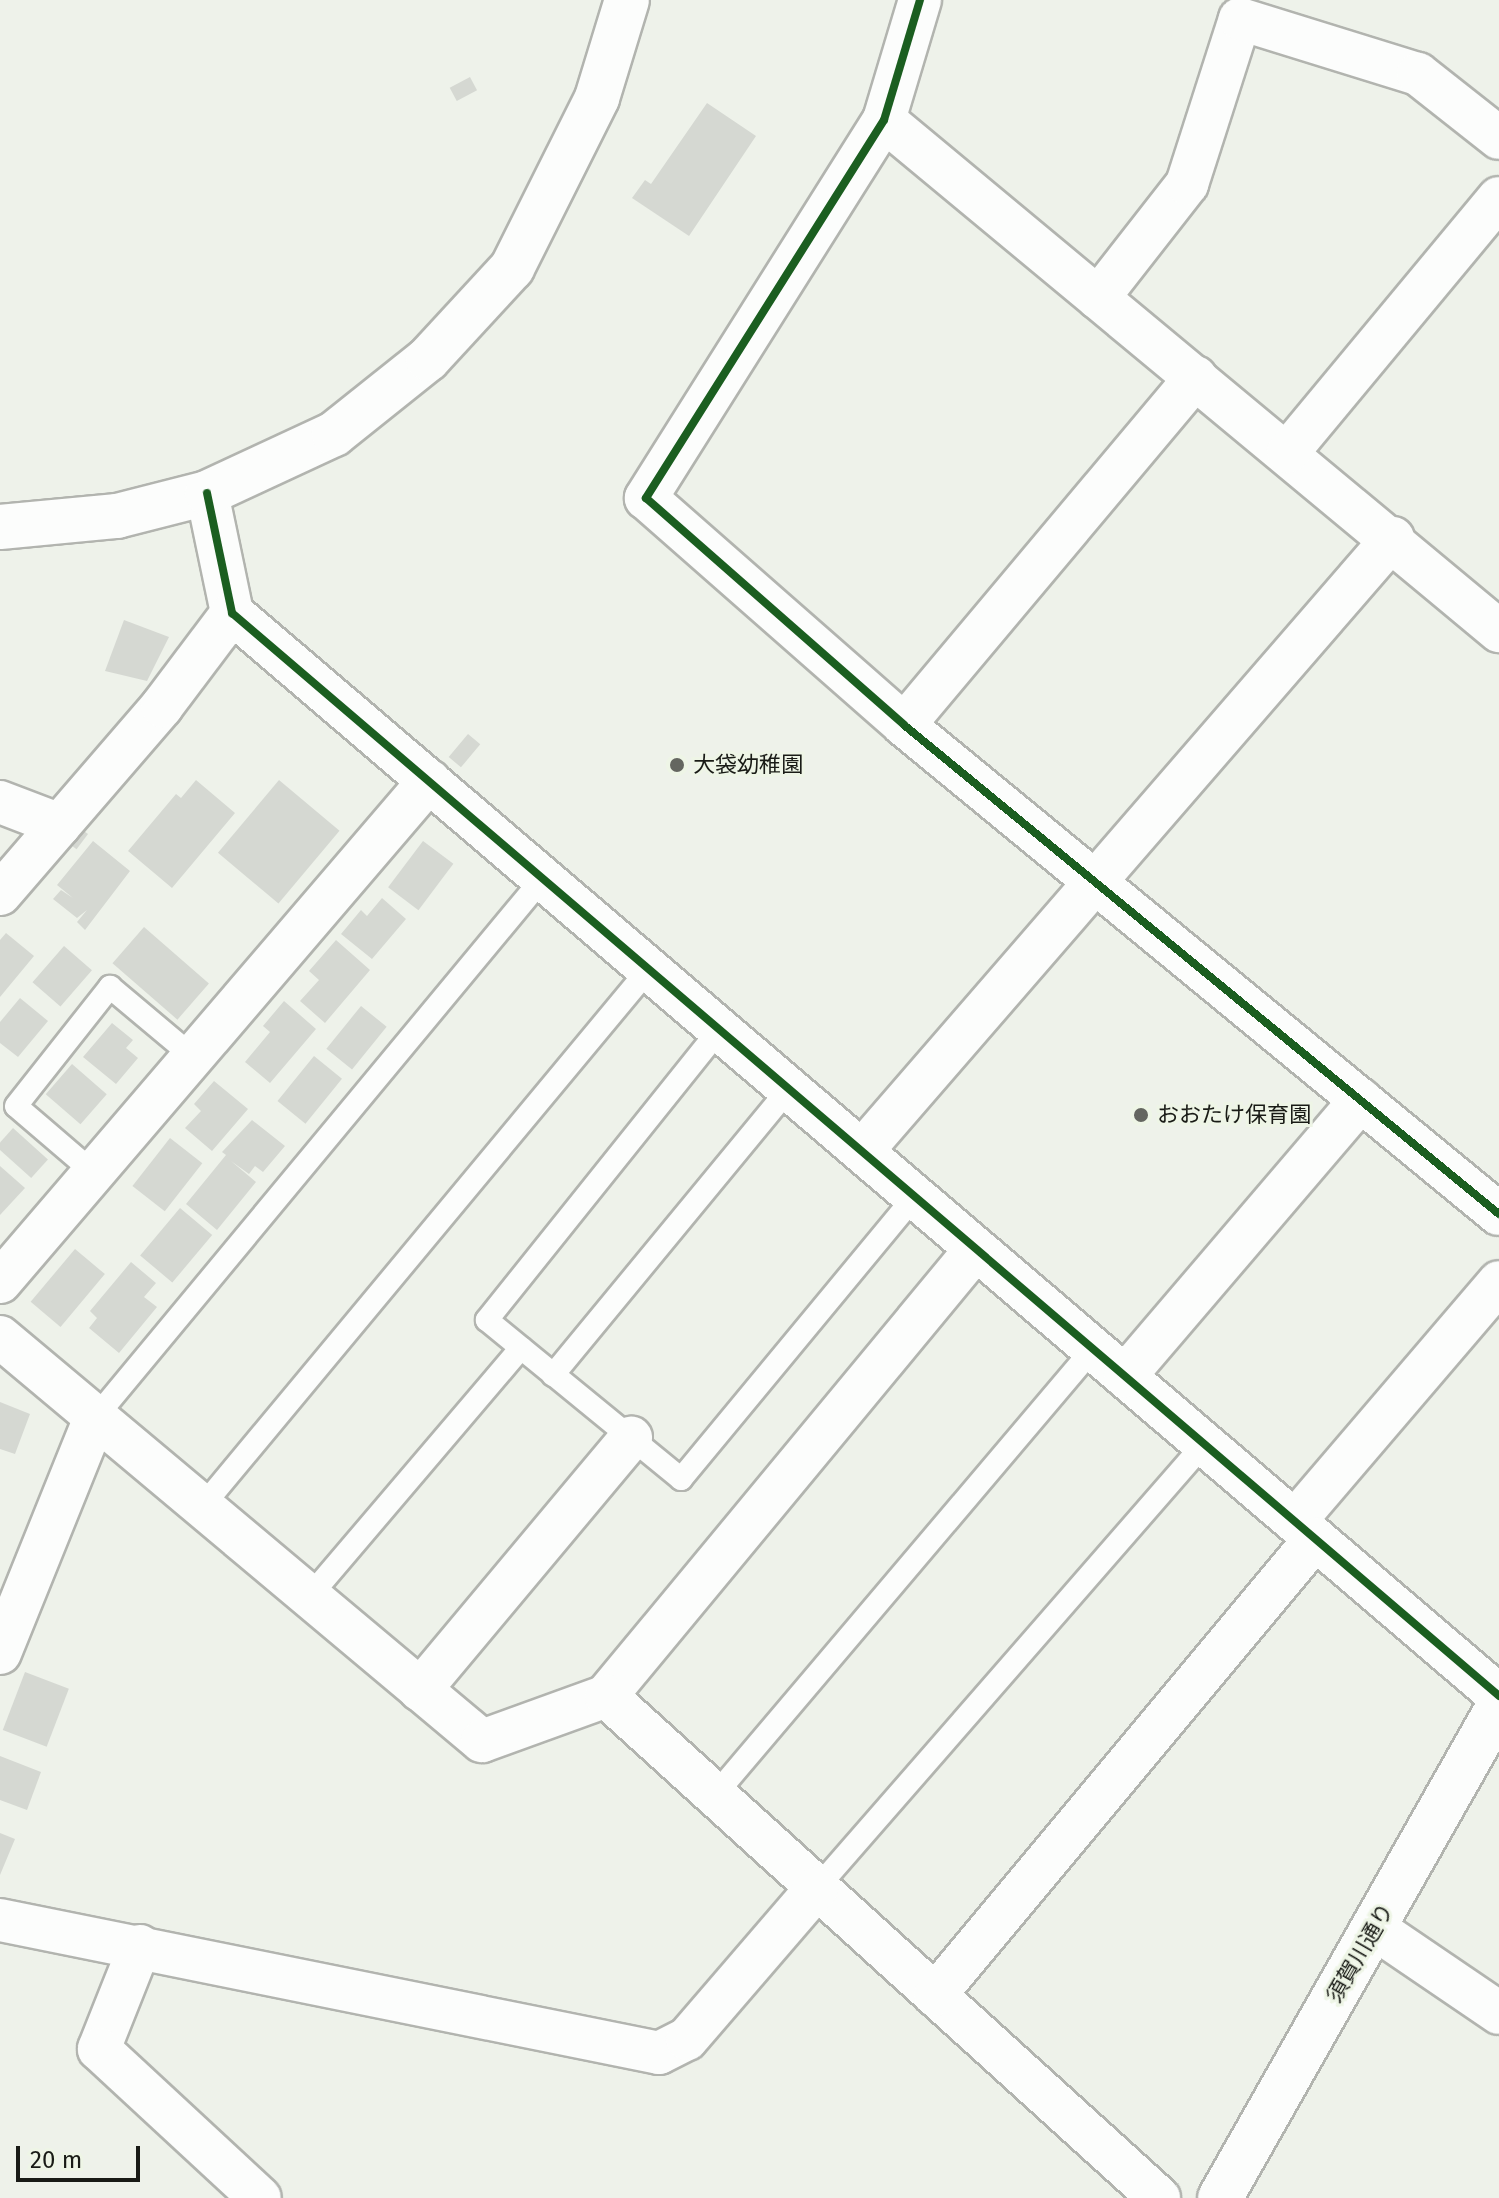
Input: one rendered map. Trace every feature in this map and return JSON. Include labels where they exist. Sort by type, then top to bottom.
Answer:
[{"type":"street","points":[[0,527],[117,516],[207,493],[334,434],[428,359],[512,268],[597,98],[627,0]]},
{"type":"street","points":[[920,0],[884,120],[646,498],[904,725],[1499,1214]]},
{"type":"street","points":[[1098,298],[1187,184],[1240,19],[1418,74],[1499,138]]},
{"type":"street","points":[[884,120],[1393,538],[1494,616]]},
{"type":"street","points":[[1288,452],[1499,198]]},
{"type":"street","points":[[904,725],[1196,377]]},
{"type":"street","points":[[207,493],[232,613],[1499,1696]]},
{"type":"street","points":[[862,1151],[1393,538]]},
{"type":"street","points":[[0,894],[162,706],[232,613]]},
{"type":"street","points":[[0,1282],[191,1055],[429,781]]},
{"type":"street","points":[[0,802],[60,825]]},
{"type":"street","points":[[1125,1376],[1361,1100]]},
{"type":"street","points":[[0,1337],[482,1741],[606,1696],[976,1249]]},
{"type":"street","points":[[935,1995],[1499,1282]]},
{"type":"street","points":[[0,1653],[95,1418]]},
{"type":"street","points":[[420,1690],[631,1438]]},
{"type":"street","points":[[606,1696],[1159,2198]]},
{"type":"street","name":"須賀川通り","points":[[1220,2198],[1499,1706]]},
{"type":"street","points":[[0,1920],[659,2053],[687,2039],[817,1888]]},
{"type":"street","points":[[1374,1928],[1499,2013]]},
{"type":"street","points":[[140,1946],[99,2049],[260,2198]]},
{"type":"lane","points":[[95,1418],[543,878]]},
{"type":"lane","points":[[201,1508],[649,969]]},
{"type":"lane","points":[[93,1172],[16,1106],[110,987],[191,1055]]},
{"type":"lane","points":[[720,1029],[487,1320],[681,1479],[915,1196]]},
{"type":"lane","points":[[553,1375],[789,1089]]},
{"type":"lane","points":[[309,1597],[521,1348]]},
{"type":"lane","points":[[715,1795],[1093,1349]]},
{"type":"lane","points":[[817,1888],[1204,1444]]},
{"type":"building","points":[[470,77],[477,90],[457,101],[450,88]]},
{"type":"building","points":[[707,103],[756,136],[689,236],[632,198],[645,180],[651,184]]},
{"type":"building","points":[[124,620],[169,637],[147,681],[105,671]]},
{"type":"building","points":[[468,734],[480,744],[461,767],[449,757]]},
{"type":"building","points":[[196,780],[235,813],[172,888],[128,851],[176,794],[181,798]]},
{"type":"building","points":[[279,780],[340,831],[278,904],[218,853]]},
{"type":"building","points":[[80,828],[88,834],[77,849],[69,843]]},
{"type":"building","points":[[93,841],[130,871],[85,930],[77,922],[87,910],[77,918],[53,899],[61,890],[73,898],[57,885]]},
{"type":"building","points":[[423,841],[453,864],[418,910],[388,887]]},
{"type":"building","points":[[382,898],[406,919],[372,959],[341,934],[361,910],[367,916]]},
{"type":"building","points":[[144,927],[209,983],[177,1020],[113,963]]},
{"type":"building","points":[[6,933],[34,956],[0,997],[0,940]]},
{"type":"building","points":[[336,940],[370,970],[325,1023],[300,1001],[319,980],[309,971]]},
{"type":"building","points":[[64,946],[92,970],[60,1007],[33,982]]},
{"type":"building","points":[[20,998],[48,1021],[18,1057],[0,1043],[0,1022]]},
{"type":"building","points":[[284,1001],[316,1029],[270,1083],[245,1062],[270,1032],[263,1026]]},
{"type":"building","points":[[361,1006],[387,1027],[352,1070],[326,1049]]},
{"type":"building","points":[[112,1023],[133,1040],[126,1048],[138,1058],[116,1084],[83,1057]]},
{"type":"building","points":[[314,1056],[342,1079],[305,1124],[277,1101]]},
{"type":"building","points":[[72,1064],[107,1094],[80,1124],[46,1094]]},
{"type":"building","points":[[214,1081],[248,1109],[212,1151],[185,1128],[201,1111],[194,1104]]},
{"type":"building","points":[[252,1120],[285,1146],[263,1172],[255,1166],[249,1174],[231,1161],[256,1182],[217,1230],[186,1204],[226,1155],[222,1152]]},
{"type":"building","points":[[13,1128],[48,1159],[31,1178],[0,1150],[0,1142]]},
{"type":"building","points":[[170,1138],[202,1163],[165,1211],[132,1186]]},
{"type":"building","points":[[0,1166],[25,1188],[0,1215]]},
{"type":"building","points":[[180,1208],[212,1235],[172,1282],[140,1255]]},
{"type":"building","points":[[75,1249],[105,1274],[61,1327],[31,1302]]},
{"type":"building","points":[[131,1262],[156,1283],[144,1297],[157,1307],[119,1353],[89,1328],[97,1318],[90,1311]]},
{"type":"building","points":[[0,1402],[30,1414],[15,1454],[0,1449]]},
{"type":"building","points":[[25,1672],[69,1689],[47,1747],[3,1730]]},
{"type":"building","points":[[0,1756],[41,1772],[27,1810],[0,1800]]},
{"type":"building","points":[[0,1833],[15,1839],[0,1875]]},
{"type":"cycle path","points":[[920,0],[884,120],[646,498],[904,725],[1499,1214]]},
{"type":"cycle path","points":[[207,493],[232,613],[1499,1696]]},
{"type":"place","name":"大袋幼稚園","points":[[677,765]]},
{"type":"place","name":"おおたけ保育園","points":[[1141,1115]]}]
